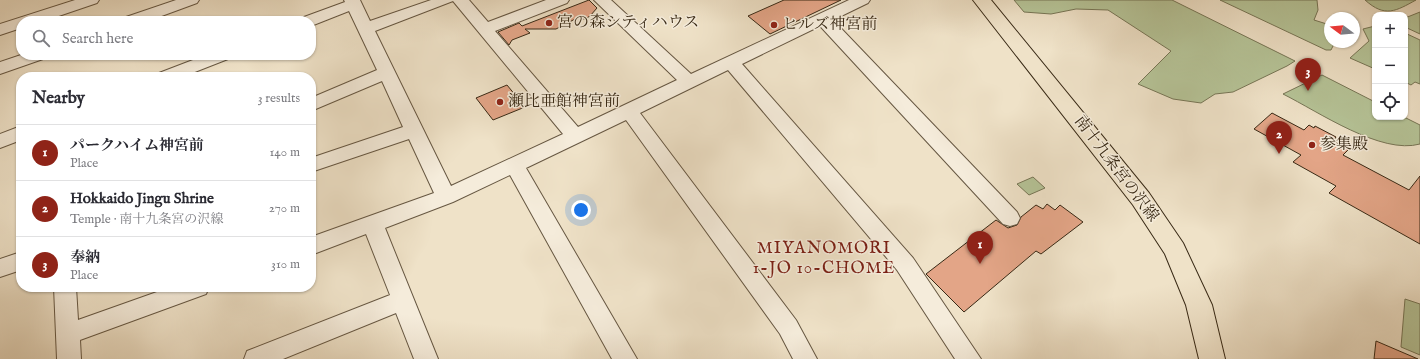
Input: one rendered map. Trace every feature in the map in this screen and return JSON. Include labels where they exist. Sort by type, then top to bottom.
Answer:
[{"type":"main road","name":"南十九条宮の沢線","points":[[982,0],[1141,199],[1175,250],[1199,305],[1212,359]]},
{"type":"street","points":[[43,16],[91,0]]},
{"type":"street","points":[[146,16],[191,0]]},
{"type":"street","points":[[366,29],[446,0]]},
{"type":"street","points":[[460,0],[575,136]]},
{"type":"street","points":[[485,29],[561,0]]},
{"type":"street","points":[[602,0],[689,82]]},
{"type":"street","points":[[316,244],[446,197],[862,0]]},
{"type":"street","points":[[316,18],[353,2],[446,197]]},
{"type":"street","points":[[823,19],[1010,218]]},
{"type":"street","points":[[0,30],[16,25]]},
{"type":"street","points":[[0,68],[23,60]]},
{"type":"street","points":[[178,72],[209,60]]},
{"type":"street","points":[[731,62],[905,264],[970,359]]},
{"type":"street","points":[[316,103],[386,73]]},
{"type":"street","points":[[630,110],[788,327],[805,359]]},
{"type":"street","points":[[316,163],[414,130]]},
{"type":"street","points":[[0,141],[16,137]]},
{"type":"street","points":[[514,165],[625,359]]},
{"type":"street","points":[[373,224],[426,359]]},
{"type":"street","points":[[0,268],[16,263]]},
{"type":"street","points":[[65,292],[69,359]]},
{"type":"street","points":[[67,334],[184,292]]},
{"type":"street","points":[[256,359],[403,300]]},
{"type":"green space","points":[[1014,0],[1172,0],[1295,61],[1233,92],[1215,94],[1201,103],[1173,99],[1138,84],[1171,51],[1108,10],[1076,9],[1051,14],[1024,12]]},
{"type":"green space","points":[[1220,0],[1317,0],[1318,10],[1314,20],[1324,23],[1324,48],[1332,48],[1331,50],[1326,50]]},
{"type":"green space","points":[[1365,0],[1416,0],[1396,10],[1385,11],[1372,6]]},
{"type":"green space","points":[[1420,12],[1420,34],[1408,28],[1408,17]]},
{"type":"green space","points":[[1372,27],[1372,68],[1350,58],[1369,41],[1363,29]]},
{"type":"green space","points":[[1408,34],[1420,40],[1420,84],[1415,82],[1411,85],[1408,84]]},
{"type":"green space","points":[[1322,75],[1372,100],[1372,120],[1408,119],[1420,125],[1420,144],[1404,146],[1369,138],[1332,121],[1283,94]]},
{"type":"green space","points":[[1033,177],[1045,188],[1029,195],[1017,184]]},
{"type":"green space","points":[[1405,299],[1420,304],[1420,355],[1401,347]]},
{"type":"building","name":"宮の森シティハウス","points":[[589,0],[597,8],[585,19],[577,18],[556,29],[525,29],[530,33],[512,40],[509,45],[498,32],[519,23],[522,26]]},
{"type":"building","name":"ヒルズ神宮前","points":[[784,0],[841,0],[770,34],[748,16]]},
{"type":"building","name":"瀬比亜館神宮前","points":[[507,85],[525,107],[493,120],[476,98]]},
{"type":"building","points":[[1272,113],[1304,130],[1309,125],[1314,128],[1315,126],[1336,137],[1333,141],[1349,149],[1343,155],[1409,190],[1420,176],[1420,244],[1329,193],[1336,186],[1293,162],[1301,155],[1254,129]]},
{"type":"building","points":[[1047,204],[1055,210],[1060,205],[1083,222],[1041,254],[1036,251],[964,312],[926,274],[996,220],[1008,228],[1017,225],[1021,217],[1036,205],[1043,209]]},
{"type":"building","points":[[1376,341],[1418,359],[1374,359]]},
{"type":"place","name":"宮の森シティハウス","points":[[549,23]]},
{"type":"place","name":"ヒルズ神宮前","points":[[774,25]]},
{"type":"place","name":"奉納","points":[[1308,91]]},
{"type":"place","name":"瀬比亜館神宮前","points":[[500,102]]},
{"type":"place","name":"参集殿","points":[[1312,145]]},
{"type":"place","name":"Hokkaido Jingu Shrine","points":[[1279,154]]},
{"type":"place","name":"パークハイム神宮前","points":[[980,264]]},
{"type":"district","name":"MIYANOMORI 1-JO 10-CHOME","points":[[824,258]]}]
